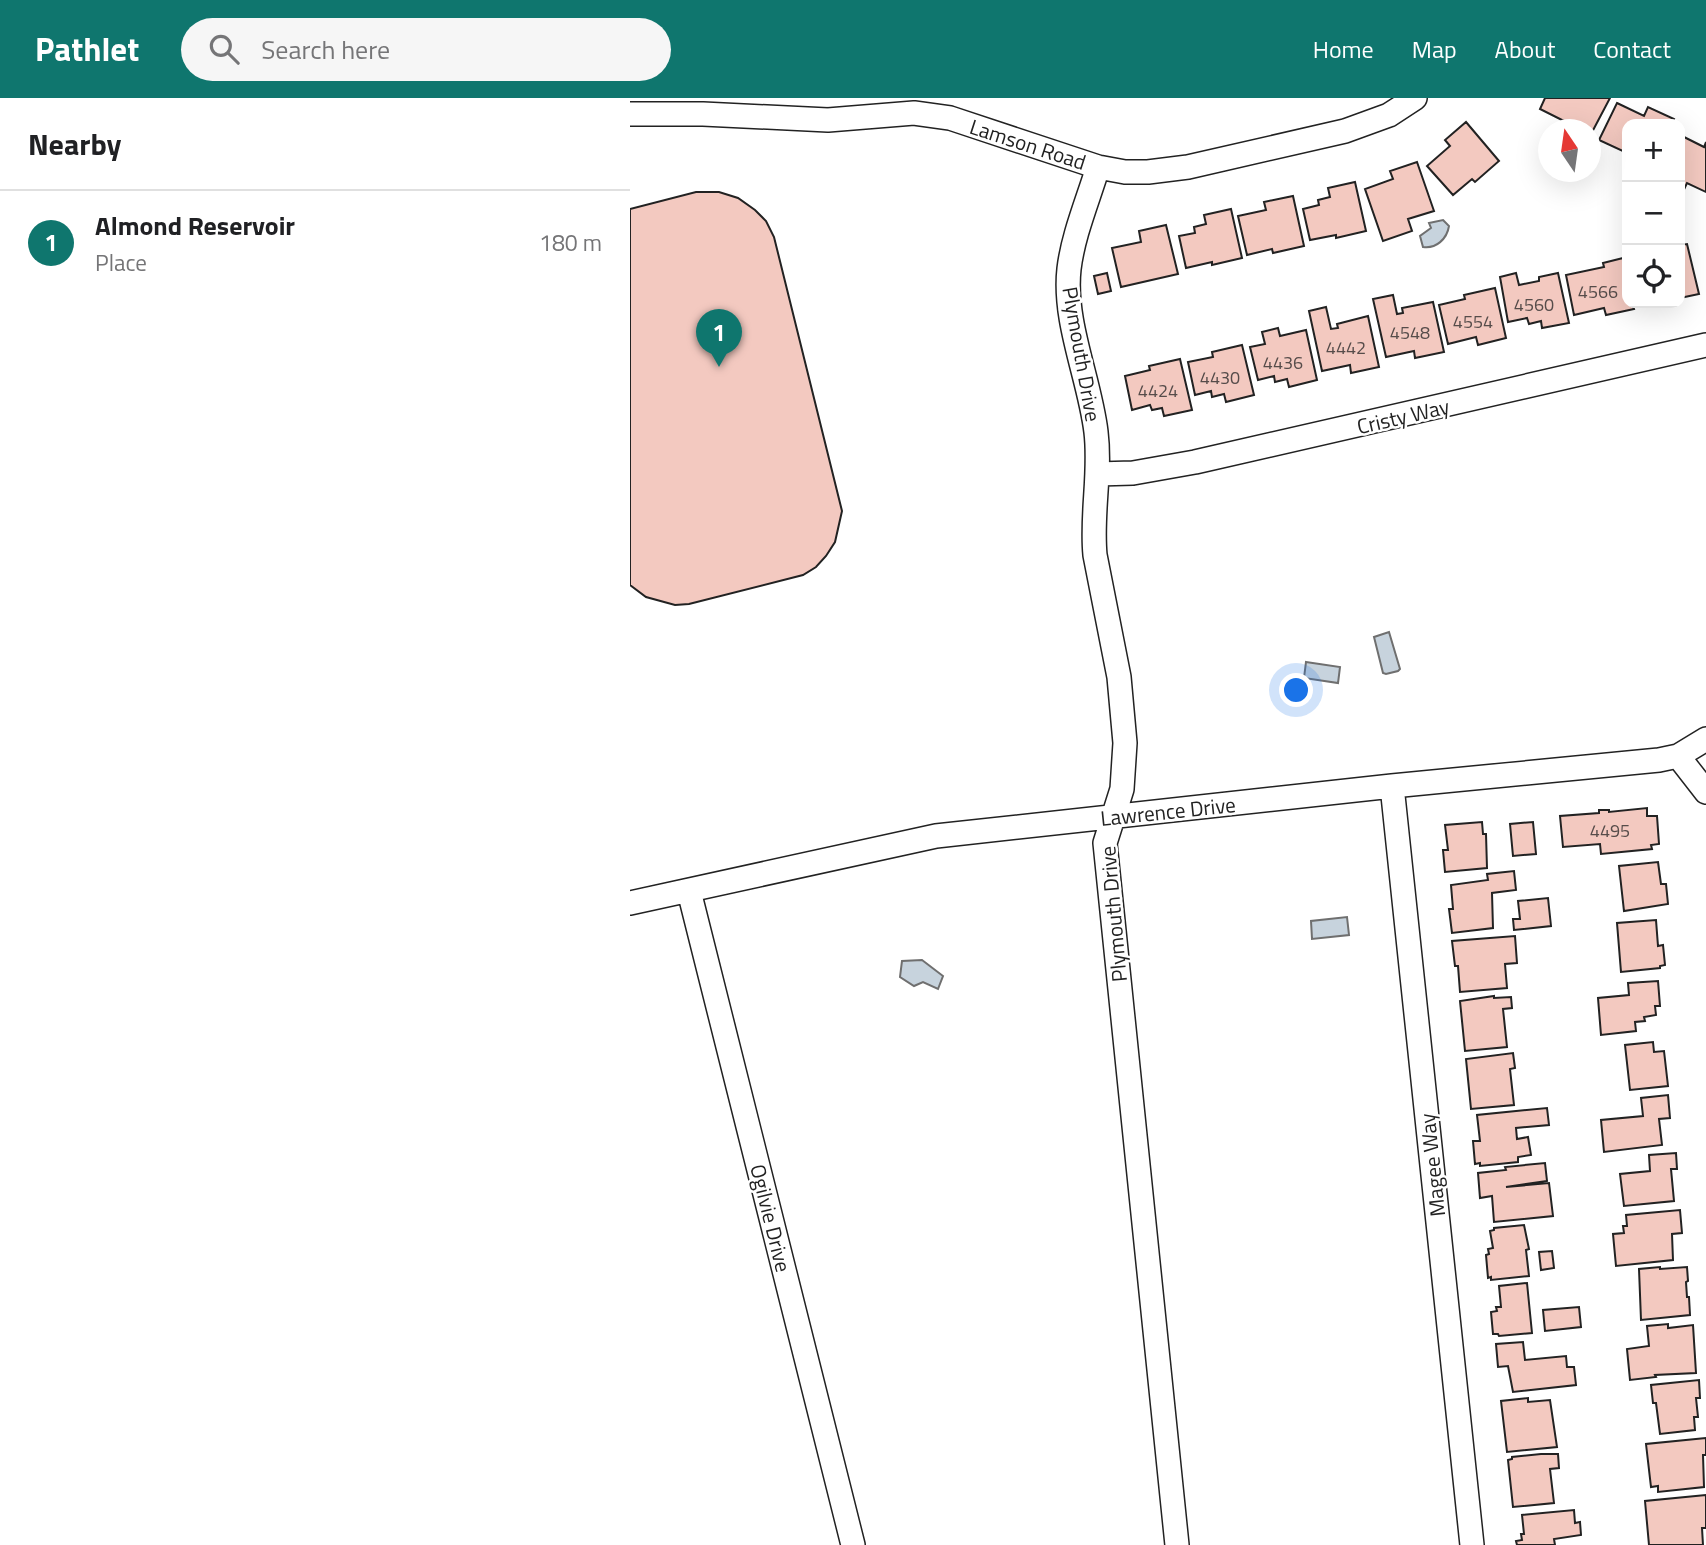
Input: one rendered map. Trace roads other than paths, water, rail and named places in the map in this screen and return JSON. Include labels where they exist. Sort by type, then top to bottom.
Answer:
[{"type":"street","name":"Lamson Road","points":[[630,114],[701,106],[828,120],[914,113],[950,118],[1098,167],[1137,172],[1188,167],[1361,126],[1389,114],[1415,98]]},
{"type":"street","name":"Plymouth Drive","points":[[1098,167],[1072,254],[1069,278],[1073,322],[1096,433],[1097,474],[1093,534],[1119,677],[1124,732],[1122,789],[1105,843],[1177,1545]]},
{"type":"street","name":"Cristy Way","points":[[1097,474],[1133,473],[1195,462],[1706,345]]},
{"type":"street","name":"Lawrence Drive","points":[[630,903],[936,836],[1637,762],[1678,756],[1706,739]]},
{"type":"street","points":[[1678,756],[1706,792]]},
{"type":"street","name":"Magee Way","points":[[1392,786],[1472,1545]]},
{"type":"street","name":"Ogilvie Drive","points":[[689,891],[853,1545]]},
{"type":"place","name":"Almond Reservoir","points":[[719,367]]}]
